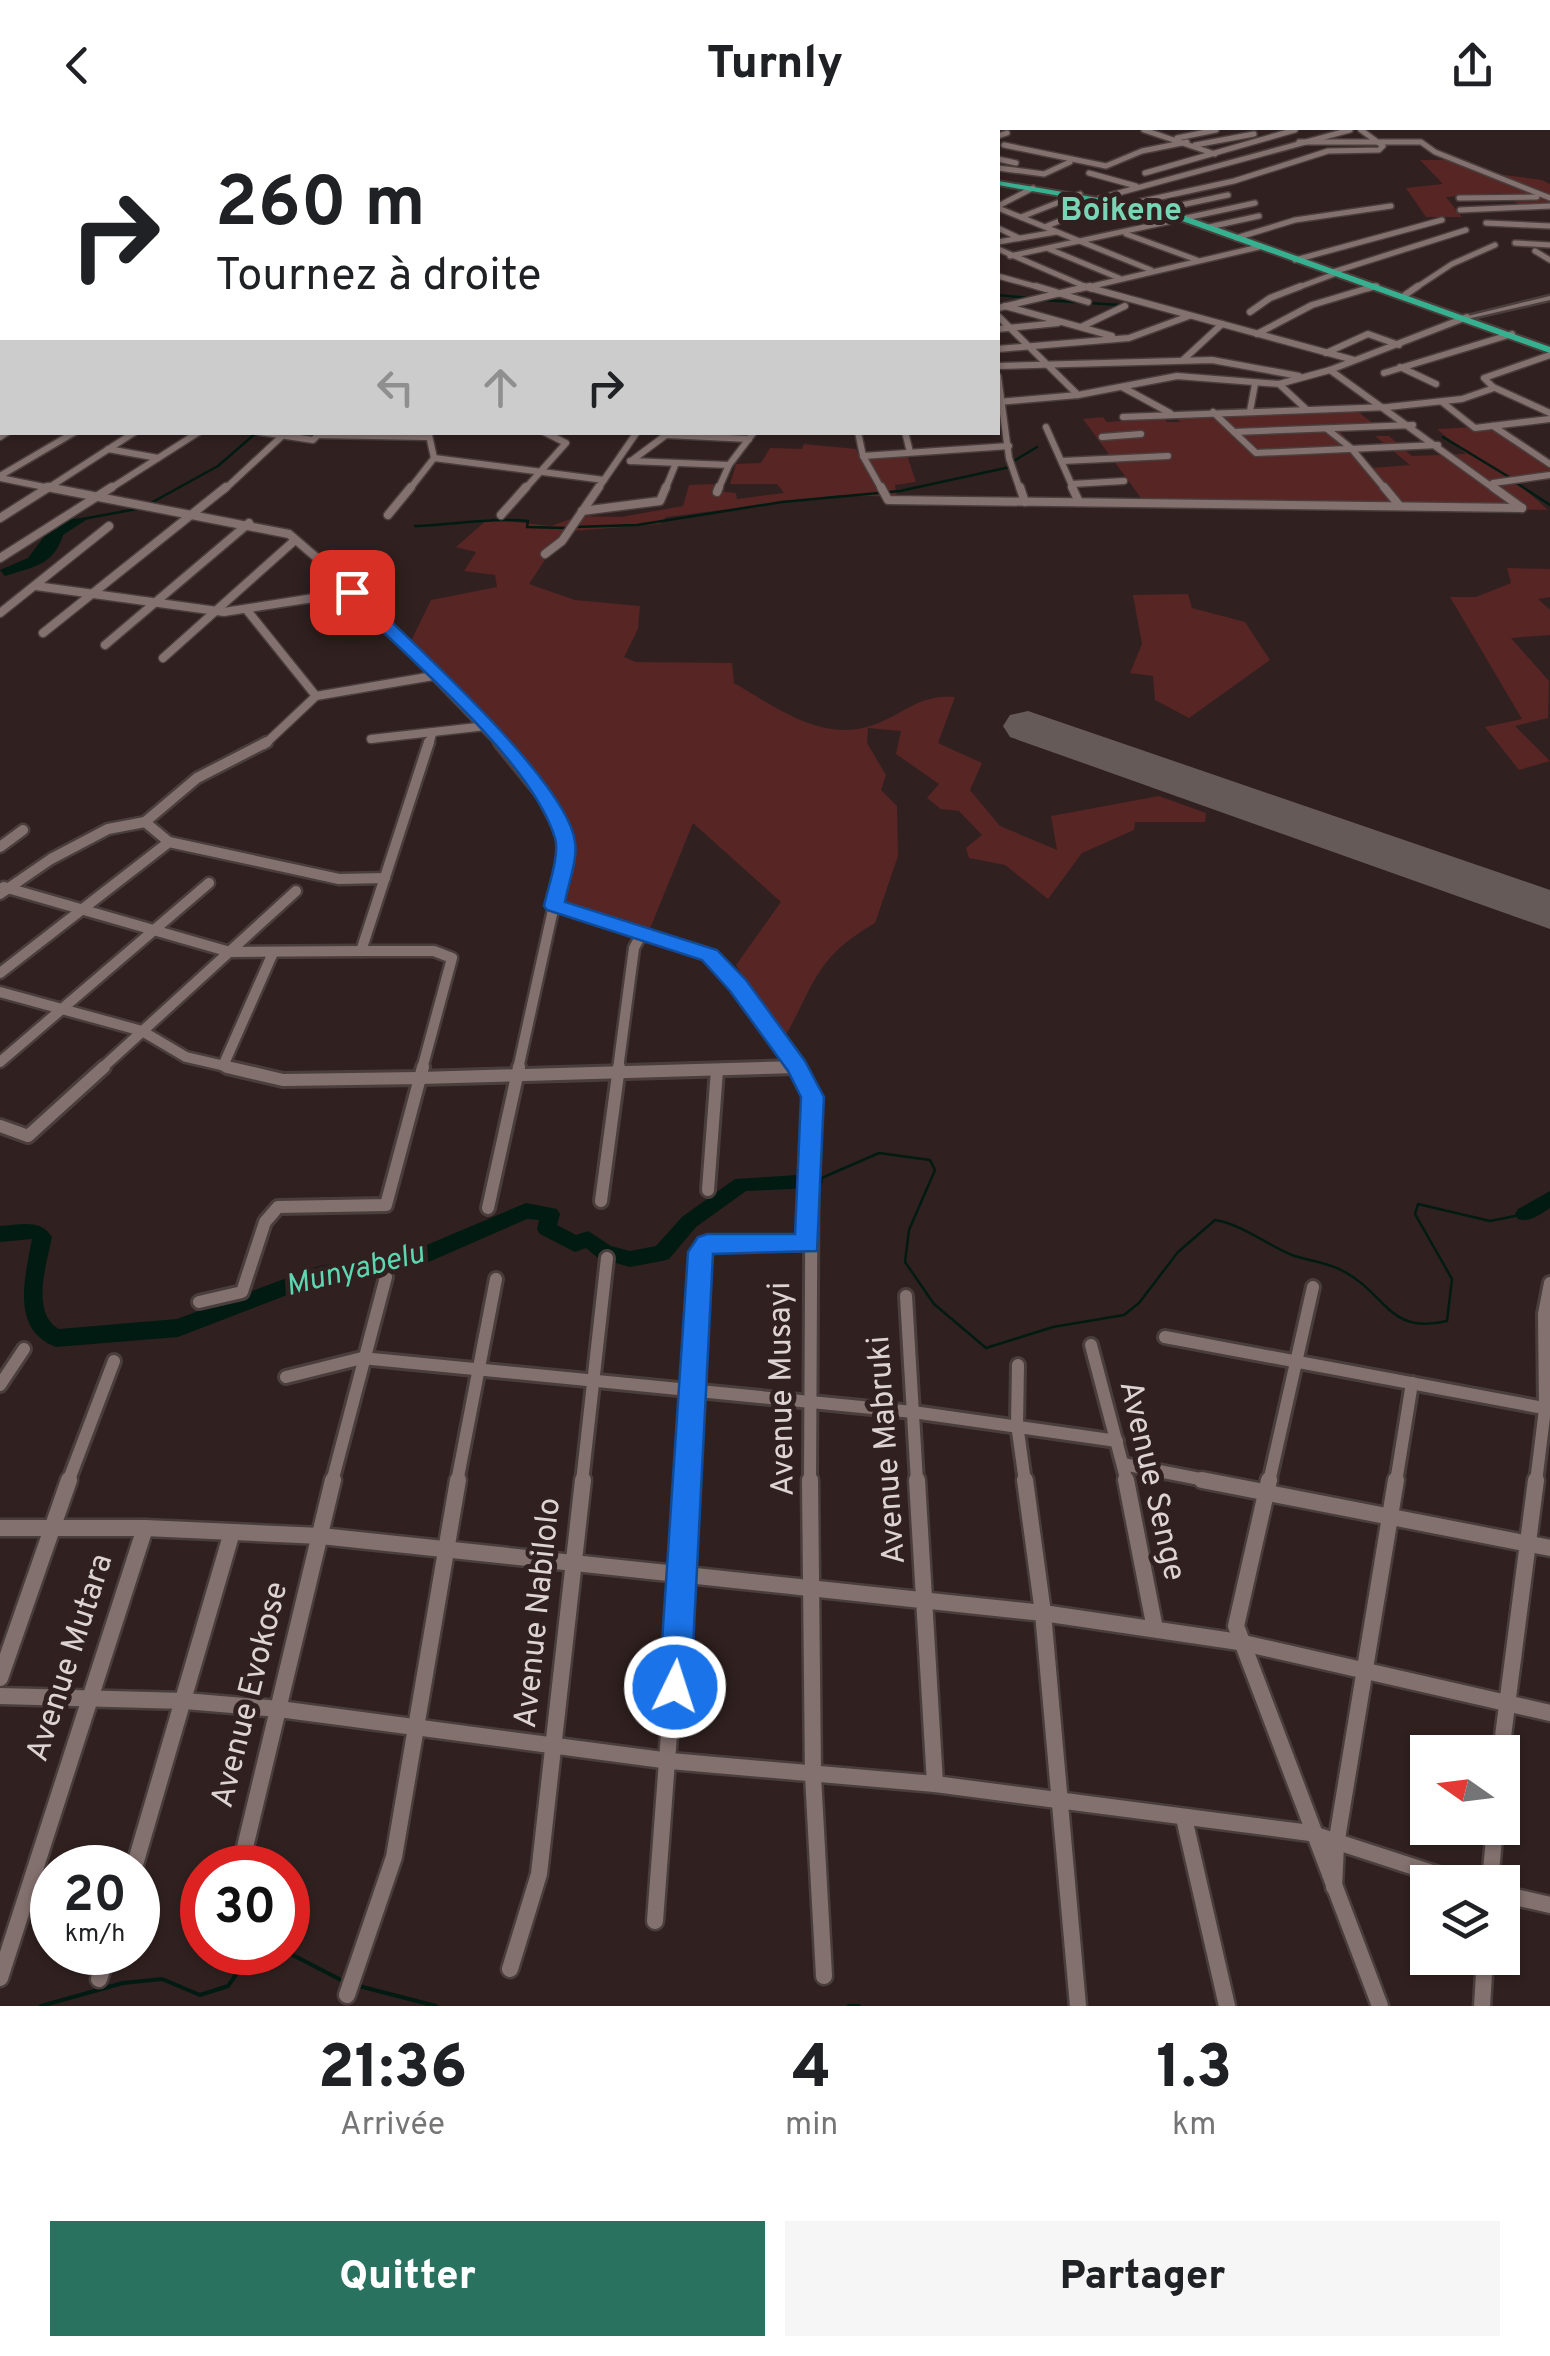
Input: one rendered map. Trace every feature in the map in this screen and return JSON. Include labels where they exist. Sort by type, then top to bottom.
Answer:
[{"type":"highway","points":[[1000,183],[1080,194],[1186,218],[1259,247],[1467,317],[1550,352]]},
{"type":"street","points":[[1177,138],[1216,130]]},
{"type":"street","points":[[1244,130],[1270,140]]},
{"type":"street","points":[[1145,173],[1295,130]]},
{"type":"street","points":[[1100,198],[1350,130]]},
{"type":"street","points":[[1129,204],[1254,175],[1328,151],[1379,150],[1383,146],[1362,130]]},
{"type":"street","points":[[1147,131],[1238,161]]},
{"type":"street","points":[[1140,140],[1160,133]]},
{"type":"street","points":[[1195,145],[1254,134]]},
{"type":"street","points":[[1004,145],[1106,166],[1187,142]]},
{"type":"street","points":[[1299,142],[1421,142],[1435,152],[1549,200]]},
{"type":"street","points":[[1159,148],[1194,159]]},
{"type":"street","points":[[1000,168],[1039,154]]},
{"type":"street","points":[[1136,157],[1226,180]]},
{"type":"street","points":[[1000,159],[1016,163]]},
{"type":"street","points":[[1000,168],[1044,174],[1072,161]]},
{"type":"street","points":[[1220,166],[1254,175]]},
{"type":"street","points":[[1010,185],[1030,172]]},
{"type":"street","points":[[1089,173],[1231,209]]},
{"type":"street","points":[[1200,186],[1263,206]]},
{"type":"street","points":[[1000,204],[1032,188]]},
{"type":"street","points":[[1021,217],[1080,194]]},
{"type":"street","points":[[1158,210],[1228,195]]},
{"type":"street","points":[[1459,198],[1549,200]]},
{"type":"street","points":[[1046,226],[1112,200]]},
{"type":"street","points":[[1460,210],[1549,200]]},
{"type":"street","points":[[1000,258],[1255,203]]},
{"type":"street","points":[[1000,206],[1151,270]]},
{"type":"street","points":[[1236,238],[1295,220],[1391,206]]},
{"type":"street","points":[[1209,228],[1259,216]]},
{"type":"street","points":[[1296,260],[1442,220]]},
{"type":"street","points":[[1486,222],[1550,226]]},
{"type":"street","points":[[1000,229],[1019,238]]},
{"type":"street","points":[[1250,312],[1270,298],[1335,273],[1466,230]]},
{"type":"street","points":[[1000,245],[1060,231]]},
{"type":"street","points":[[1124,233],[1197,260]]},
{"type":"street","points":[[1514,242],[1550,245]]},
{"type":"street","points":[[1405,295],[1452,264],[1495,245]]},
{"type":"street","points":[[1001,307],[1259,247]]},
{"type":"street","points":[[1000,248],[1010,256],[1084,287],[1354,360]]},
{"type":"street","points":[[1048,248],[1119,278]]},
{"type":"street","points":[[1535,251],[1550,260]]},
{"type":"street","points":[[1000,277],[1088,302]]},
{"type":"street","points":[[1257,334],[1312,305],[1377,286]]},
{"type":"street","points":[[1024,502],[1008,446],[1008,424],[1001,402],[1078,395],[1177,376],[1279,384],[1330,370],[1467,317],[1550,298]]},
{"type":"street","points":[[1080,327],[1125,306]]},
{"type":"street","points":[[1001,307],[1112,336],[1112,363]]},
{"type":"street","points":[[1000,349],[1129,338],[1188,316]]},
{"type":"street","points":[[1000,318],[1051,364],[1078,395]]},
{"type":"street","points":[[1000,329],[1065,322]]},
{"type":"street","points":[[1177,376],[1182,360],[1222,324]]},
{"type":"street","points":[[1326,353],[1368,334],[1399,345]]},
{"type":"street","points":[[1384,373],[1512,334]]},
{"type":"street","points":[[1550,352],[1484,378],[1493,387],[1550,416]]},
{"type":"street","points":[[1000,366],[1222,360],[1304,377]]},
{"type":"street","points":[[1400,368],[1436,384]]},
{"type":"street","points":[[859,435],[863,456],[888,500],[1522,508],[1388,406],[1330,370]]},
{"type":"street","points":[[1250,411],[1255,384]]},
{"type":"street","points":[[1279,384],[1306,409]]},
{"type":"street","points":[[1122,387],[1171,414]]},
{"type":"street","points":[[1102,437],[1142,434],[1123,417],[1442,402],[1493,387]]},
{"type":"street","points":[[1442,402],[1475,428],[1550,416]]},
{"type":"street","points":[[1213,412],[1256,452],[1438,444]]},
{"type":"street","points":[[1000,424],[1008,424]]},
{"type":"street","points":[[1234,432],[1413,425]]},
{"type":"street","points":[[1492,426],[1550,464]]},
{"type":"street","points":[[1046,427],[1079,502]]},
{"type":"street","points":[[1326,428],[1351,448],[1399,506]]},
{"type":"street","points":[[0,477],[70,435]]},
{"type":"street","points":[[0,518],[130,435]]},
{"type":"street","points":[[0,558],[194,435]]},
{"type":"street","points":[[276,435],[313,440],[318,435]]},
{"type":"street","points":[[388,516],[434,458],[436,449],[429,435]]},
{"type":"street","points":[[501,515],[566,443],[550,435]]},
{"type":"street","points":[[545,554],[614,470],[636,435]]},
{"type":"street","points":[[614,470],[667,435]]},
{"type":"street","points":[[710,435],[752,436]]},
{"type":"street","points":[[906,435],[910,452]]},
{"type":"street","points":[[43,633],[196,514],[282,436]]},
{"type":"street","points":[[717,492],[729,465],[752,436]]},
{"type":"street","points":[[863,456],[1008,446]]},
{"type":"street","points":[[108,449],[158,458]]},
{"type":"street","points":[[1062,461],[1168,456]]},
{"type":"street","points":[[434,458],[604,480]]},
{"type":"street","points":[[630,461],[729,465]]},
{"type":"street","points":[[582,511],[660,501],[676,463]]},
{"type":"street","points":[[1493,483],[1550,475]]},
{"type":"street","points":[[0,477],[249,523],[289,534],[486,726],[542,794],[566,841],[520,1076],[488,1208]]},
{"type":"street","points":[[1072,484],[1124,481]]},
{"type":"street","points":[[105,645],[249,523]]},
{"type":"street","points":[[0,613],[109,526]]},
{"type":"street","points":[[163,658],[294,541]]},
{"type":"street","points":[[36,586],[216,612],[352,592]]},
{"type":"street","points":[[246,609],[316,696]]},
{"type":"street","points":[[3,890],[108,828],[145,822],[197,778],[265,744],[316,696],[433,676]]},
{"type":"street","points":[[371,739],[486,726]]},
{"type":"street","points":[[361,950],[432,734]]},
{"type":"street","points":[[145,822],[170,842],[338,879],[385,878]]},
{"type":"street","points":[[0,847],[23,830]]},
{"type":"street","points":[[0,972],[170,842]]},
{"type":"street","points":[[0,1062],[209,883]]},
{"type":"street","points":[[3,890],[230,952],[272,955],[434,951],[452,958],[386,1205],[278,1207],[265,1222],[242,1292],[199,1302]]},
{"type":"street","points":[[0,1126],[28,1136],[296,890]]},
{"type":"street","name":"Avenue Musayi","points":[[554,906],[710,955],[738,986],[797,1067],[812,1097],[808,1244],[813,1776],[824,1976]]},
{"type":"street","points":[[601,1201],[634,948],[641,935]]},
{"type":"street","points":[[223,1066],[272,955]]},
{"type":"street","points":[[0,992],[142,1031],[186,1057],[284,1080],[797,1067]]},
{"type":"street","points":[[708,1190],[717,1070]]},
{"type":"street","points":[[654,1921],[683,1577],[701,1252],[707,1244],[808,1244]]},
{"type":"street","name":"Avenue Nabilolo","points":[[510,1970],[539,1874],[607,1258]]},
{"type":"street","name":"Avenue Evokose","points":[[246,1845],[362,1358],[386,1277]]},
{"type":"street","points":[[348,1990],[394,1856],[476,1370],[496,1279]]},
{"type":"street","points":[[1503,1735],[1526,1543],[1548,1409],[1544,1314],[1550,1283]]},
{"type":"street","points":[[1312,1288],[1236,1626],[1238,1642],[1310,1833],[1380,2006]]},
{"type":"street","name":"Avenue Mabruki","points":[[906,1296],[935,1784]]},
{"type":"street","points":[[1165,1337],[1548,1409]]},
{"type":"street","name":"Avenue Senge","points":[[1092,1345],[1118,1441],[1155,1628]]},
{"type":"street","points":[[0,1385],[24,1349]]},
{"type":"street","points":[[286,1376],[362,1358],[913,1412],[1118,1441]]},
{"type":"street","points":[[0,1678],[96,1398],[114,1361]]},
{"type":"street","points":[[1018,1365],[1017,1424],[1043,1613],[1078,2006]]},
{"type":"street","points":[[1334,1891],[1336,1846],[1412,1383]]},
{"type":"street","points":[[1123,1464],[1265,1490],[1392,1520],[1550,1548]]},
{"type":"street","points":[[0,1528],[145,1528],[321,1536],[1043,1613],[1238,1642],[1550,1713]]},
{"type":"street","name":"Avenue Mutara","points":[[0,1978],[145,1528]]},
{"type":"street","points":[[141,1845],[232,1532]]},
{"type":"street","points":[[0,1696],[279,1708],[554,1742],[670,1761],[935,1784],[1310,1833],[1336,1846],[1410,1867]]},
{"type":"street","points":[[1184,1818],[1226,2006]]},
{"type":"street","points":[[1520,1898],[1550,1905]]},
{"type":"street","points":[[100,1979],[101,1975]]},
{"type":"street","points":[[1482,2006],[1484,1975]]},
{"type":"shaded area","points":[[1420,160],[1451,160],[1482,172],[1542,180],[1550,184],[1550,204],[1522,206],[1501,193],[1446,197],[1462,217],[1426,217],[1406,188],[1443,184]]},
{"type":"shaded area","points":[[1351,406],[1375,425],[1335,426],[1372,468],[1410,465],[1375,436],[1389,436],[1412,456],[1466,454],[1437,429],[1491,426],[1550,466],[1550,475],[1516,481],[1548,510],[1144,502],[1083,419],[1103,417],[1107,422],[1122,421],[1122,416],[1158,412],[1167,422],[1180,422],[1171,412]]},
{"type":"shaded area","points":[[804,444],[856,449],[859,456],[907,455],[916,482],[895,485],[897,497],[840,495],[666,517],[660,524],[573,531],[557,542],[529,584],[575,600],[640,606],[638,629],[624,657],[636,662],[732,663],[734,683],[782,711],[816,725],[852,730],[882,722],[920,702],[955,697],[938,743],[982,763],[970,790],[1000,826],[1057,850],[1051,816],[1159,796],[1206,813],[1205,822],[1135,822],[1134,830],[1082,853],[1048,899],[1005,865],[969,858],[966,848],[982,835],[959,811],[941,809],[927,798],[939,784],[896,754],[901,731],[868,728],[867,743],[886,775],[881,790],[897,806],[898,856],[875,923],[827,961],[782,1042],[736,965],[781,902],[693,823],[649,931],[560,900],[570,839],[514,751],[409,645],[431,600],[497,587],[495,575],[464,571],[476,552],[456,547],[488,519],[551,526],[579,516],[621,517],[683,506],[689,485],[713,484],[717,491],[736,493],[737,499],[784,493],[777,484],[730,484],[736,464],[761,463],[770,448],[802,449]]},
{"type":"shaded area","points":[[89,518],[63,535],[55,552],[43,563],[5,576],[0,570],[28,558],[49,530],[70,519]]},
{"type":"shaded area","points":[[1507,568],[1550,569],[1550,597],[1538,599],[1550,610],[1550,635],[1511,638],[1549,681],[1548,718],[1515,726],[1550,761],[1519,770],[1485,727],[1522,719],[1450,597],[1476,597],[1511,583]]},
{"type":"shaded area","points":[[1188,594],[1192,608],[1245,622],[1270,660],[1189,718],[1155,700],[1153,676],[1130,673],[1142,644],[1133,595]]},
{"type":"waterway","points":[[1000,295],[1029,298]]},
{"type":"waterway","points":[[1043,300],[1120,305]]},
{"type":"waterway","points":[[149,504],[218,466],[254,435]]},
{"type":"waterway","points":[[1443,437],[1509,477]]},
{"type":"waterway","points":[[1012,462],[1037,447]]},
{"type":"waterway","points":[[574,527],[637,525],[782,502],[900,491],[1010,467]]},
{"type":"waterway","points":[[1515,482],[1550,505]]},
{"type":"waterway","points":[[77,520],[142,508]]},
{"type":"waterway","points":[[415,526],[516,520],[528,521],[527,527],[566,528]]},
{"type":"waterway","points":[[817,1180],[879,1153],[930,1160],[935,1170],[909,1230],[905,1262],[934,1304],[986,1348],[1053,1327],[1124,1315],[1139,1303],[1178,1252],[1215,1220],[1292,1255],[1343,1271],[1400,1317],[1427,1324],[1447,1321],[1452,1279],[1415,1214],[1418,1204],[1490,1221],[1525,1214]]},
{"type":"waterway","name":"Munyabelu","points":[[0,1234],[36,1231],[42,1237],[33,1289],[35,1314],[44,1331],[56,1338],[178,1328],[319,1274],[417,1258],[526,1211],[550,1214],[547,1229],[575,1244],[588,1239],[605,1252],[630,1259],[662,1253],[689,1222],[742,1184],[814,1181]]},
{"type":"waterway","name":"Munyabelu","points":[[1525,1214],[1550,1198]]},
{"type":"waterway","points":[[310,1964],[343,1981]]},
{"type":"waterway","points":[[41,2006],[123,1983],[162,1979],[200,1995],[228,1986],[236,1975]]},
{"type":"waterway","points":[[355,1985],[436,2006]]},
{"type":"waterway","points":[[849,2006],[859,2006]]},
{"type":"runway","points":[[1028,726],[1550,910]]},
{"type":"district","name":"Boikene","points":[[1121,212]]},
{"type":"route","points":[[352,592],[512,752],[542,794],[566,841],[554,906],[710,955],[738,986],[797,1067],[812,1097],[808,1244],[722,1241],[707,1244],[701,1252],[675,1687]]}]
